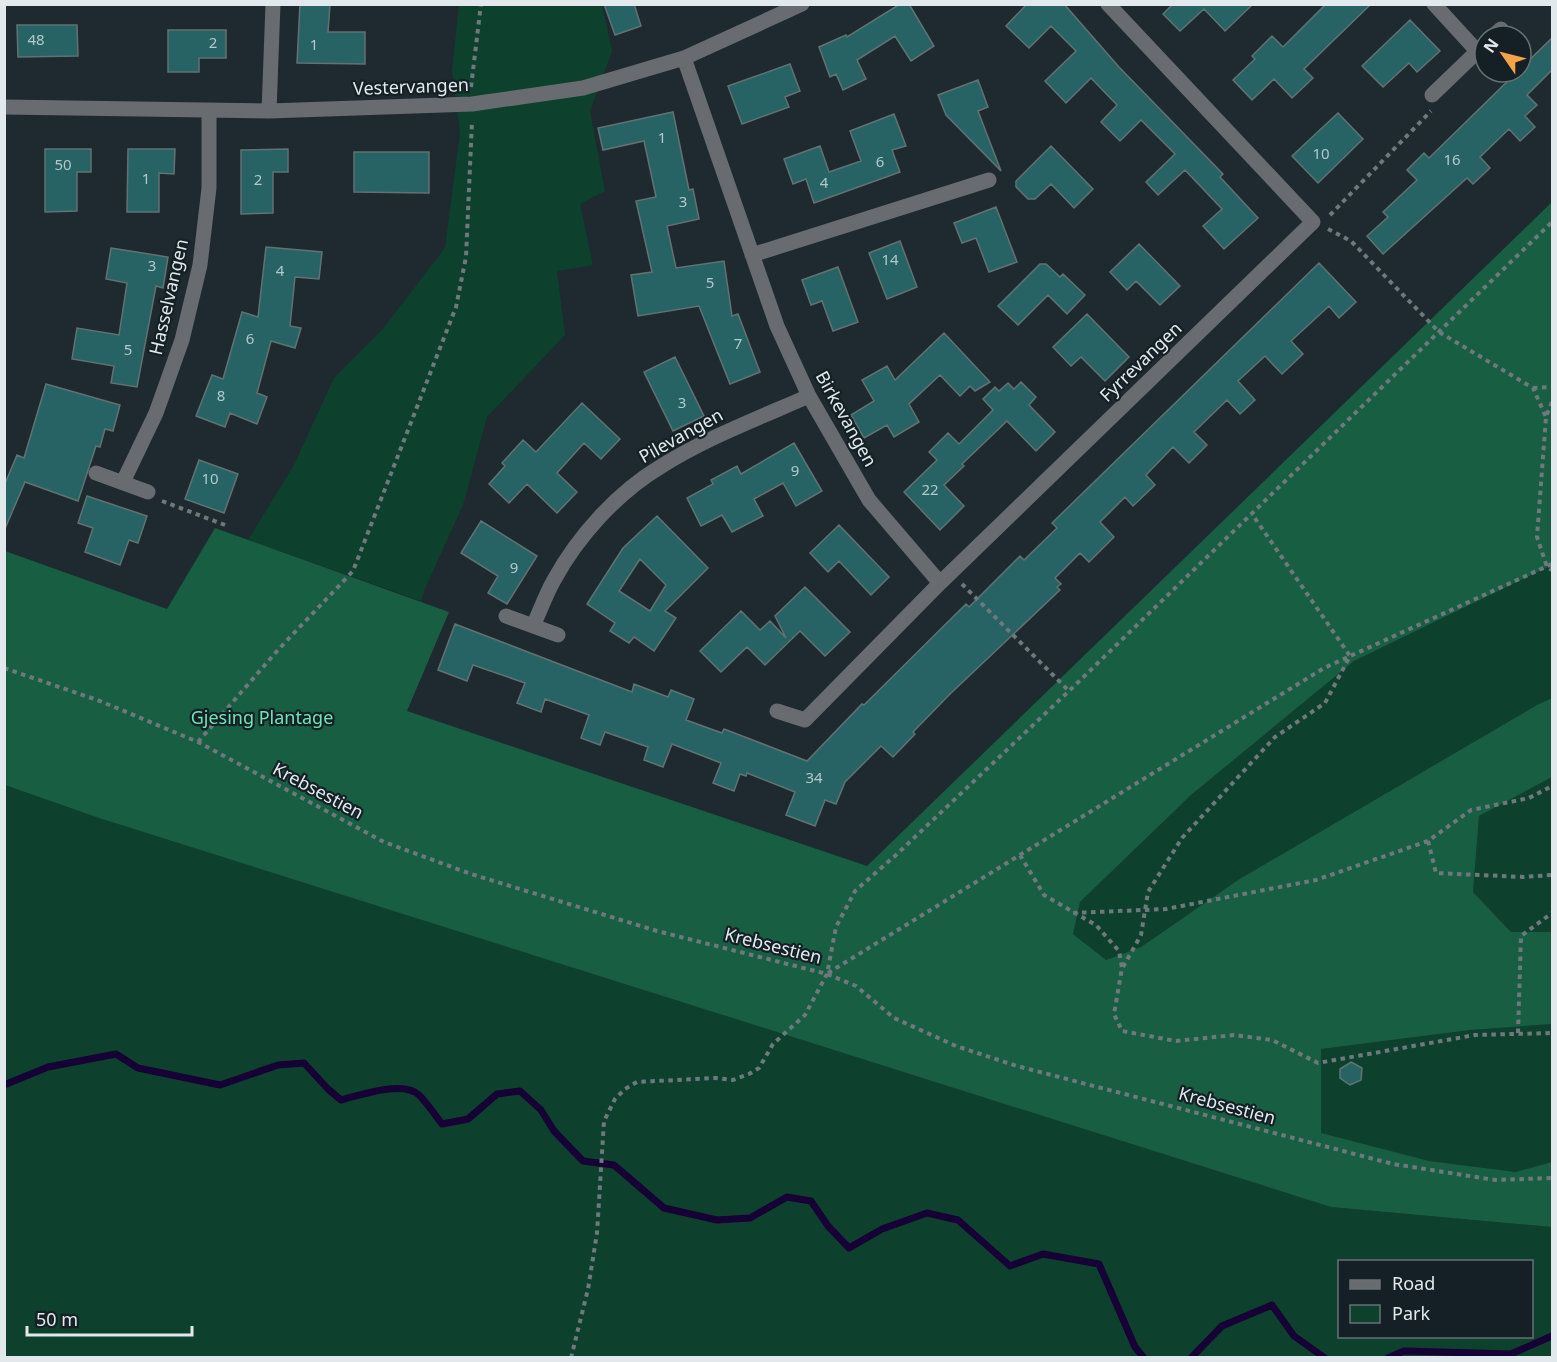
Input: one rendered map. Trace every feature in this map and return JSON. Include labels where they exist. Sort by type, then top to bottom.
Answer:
[{"type":"street","points":[[269,111],[273,4]]},
{"type":"street","points":[[1108,4],[1313,222]]},
{"type":"street","points":[[1434,4],[1473,41]]},
{"type":"street","name":"Vestervangen","points":[[4,107],[269,111],[472,104],[583,88],[684,58],[802,5]]},
{"type":"street","points":[[1432,96],[1473,56]]},
{"type":"street","name":"Birkevangen","points":[[684,58],[777,326],[809,396],[869,500],[940,583]]},
{"type":"street","name":"Hasselvangen","points":[[123,482],[156,413],[182,340],[200,265],[209,188],[209,111]]},
{"type":"street","points":[[752,255],[989,180]]},
{"type":"street","name":"Fyrrevangen","points":[[777,711],[804,720],[940,583],[1313,222]]},
{"type":"street","name":"Pilevangen","points":[[533,626],[554,579],[583,537],[618,499],[658,467],[703,443],[809,396]]},
{"type":"street","points":[[96,472],[148,492]]},
{"type":"street","points":[[506,615],[558,635]]},
{"type":"path","points":[[198,742],[277,651],[353,571],[456,307],[466,258],[471,78],[481,4]]},
{"type":"path","points":[[1313,222],[1328,216],[1431,112],[1432,96]]},
{"type":"path","points":[[1313,222],[1351,241],[1439,332],[1533,388],[1552,387]]},
{"type":"path","points":[[571,1358],[588,1289],[597,1233],[604,1121],[615,1099],[637,1082],[715,1078],[733,1080],[759,1068],[773,1044],[806,1015],[827,974],[836,927],[855,891],[1069,691],[1552,222]]},
{"type":"path","points":[[1533,388],[1546,417]]},
{"type":"path","points":[[1552,402],[1546,417],[1537,537],[1547,567],[1552,570]]},
{"type":"path","points":[[148,492],[149,496],[225,525]]},
{"type":"path","points":[[1252,514],[1350,656]]},
{"type":"path","points":[[827,974],[1314,674],[1552,564]]},
{"type":"path","points":[[940,583],[964,584],[1069,691]]},
{"type":"path","points":[[1122,968],[1141,935],[1148,892],[1182,838],[1275,737],[1324,703],[1350,656]]},
{"type":"path","name":"Krebsestien","points":[[4,668],[100,701],[198,742],[384,842],[449,866],[657,931],[827,974],[856,986],[894,1018],[956,1046],[1017,1066],[1393,1164],[1495,1180],[1552,1178]]},
{"type":"path","points":[[1073,913],[1166,909],[1316,880],[1428,841],[1471,810],[1529,798],[1552,786]]},
{"type":"path","points":[[1428,841],[1436,873],[1523,877],[1552,875]]},
{"type":"path","points":[[1020,855],[1044,895],[1096,925],[1119,951],[1122,968],[1114,1014],[1122,1031],[1176,1041],[1234,1035],[1272,1040],[1318,1063],[1475,1035],[1552,1033]]},
{"type":"path","points":[[1518,1034],[1521,936],[1552,913]]},
{"type":"green space","points":[[459,5],[602,5],[612,51],[590,111],[605,191],[580,204],[593,265],[557,271],[565,335],[487,417],[463,505],[421,601],[248,540],[294,465],[334,378],[382,330],[445,248],[460,133],[452,70]]},
{"type":"green space","name":"Gjesing Plantage","points":[[1552,202],[1552,565],[1354,661],[1191,795],[1080,902],[1073,934],[1106,960],[1141,947],[1238,880],[1552,698],[1552,777],[1479,816],[1473,892],[1511,932],[1552,932],[1552,1024],[1470,1030],[1321,1049],[1321,1133],[1429,1161],[1516,1172],[1552,1162],[1552,1227],[1331,1207],[99,818],[5,785],[5,551],[167,609],[215,528],[449,612],[407,711],[867,866]]},
{"type":"green space","points":[[1552,565],[1552,698],[1238,880],[1141,947],[1106,960],[1073,934],[1080,902],[1191,795],[1354,661]]},
{"type":"green space","points":[[1552,777],[1552,932],[1511,932],[1473,892],[1479,816]]},
{"type":"green space","points":[[5,785],[99,818],[1331,1207],[1552,1227],[1552,1357],[5,1358]]},
{"type":"green space","points":[[1552,1024],[1552,1162],[1517,1172],[1429,1161],[1321,1134],[1321,1049],[1470,1030]]},
{"type":"building","points":[[300,4],[330,4],[328,32],[365,32],[365,64],[297,63]]},
{"type":"building","points":[[604,4],[634,4],[641,26],[615,35]]},
{"type":"building","points":[[900,4],[909,4],[934,46],[911,61],[895,36],[857,60],[866,79],[843,90],[836,74],[830,77],[819,47],[846,35],[847,37]]},
{"type":"building","points":[[1027,4],[1064,4],[1119,67],[1223,174],[1220,177],[1258,218],[1224,249],[1203,226],[1222,209],[1185,170],[1158,195],[1146,182],[1175,154],[1141,120],[1120,141],[1101,122],[1117,105],[1091,78],[1066,103],[1045,81],[1076,51],[1051,26],[1029,48],[1006,26]]},
{"type":"building","points":[[1173,4],[1253,4],[1225,31],[1204,9],[1180,31],[1163,14]]},
{"type":"building","points":[[1326,4],[1371,4],[1304,69],[1313,78],[1292,98],[1274,79],[1252,100],[1233,80],[1255,59],[1252,56],[1272,36],[1283,47]]},
{"type":"building","points":[[1410,20],[1440,51],[1417,72],[1409,63],[1383,87],[1362,66]]},
{"type":"building","points":[[17,25],[77,25],[78,56],[18,57]]},
{"type":"building","points":[[168,30],[226,30],[226,58],[199,58],[199,72],[168,72]]},
{"type":"building","points":[[1552,38],[1552,70],[1527,95],[1537,105],[1525,116],[1535,127],[1520,141],[1509,129],[1480,157],[1490,168],[1473,184],[1467,178],[1383,254],[1367,236],[1388,217],[1383,212],[1417,180],[1407,170],[1424,153],[1429,158],[1505,84],[1533,84],[1533,56]]},
{"type":"building","points":[[790,64],[800,91],[785,97],[789,107],[742,124],[728,86]]},
{"type":"building","points":[[978,80],[988,107],[978,111],[1001,171],[946,115],[938,95]]},
{"type":"building","points":[[673,112],[689,190],[693,189],[699,219],[667,226],[676,268],[724,261],[732,316],[738,314],[760,372],[730,384],[699,306],[638,316],[631,275],[652,272],[636,201],[656,197],[644,141],[603,150],[598,128]]},
{"type":"building","points":[[1338,113],[1363,139],[1318,183],[1292,156]]},
{"type":"building","points":[[894,114],[906,146],[892,150],[900,172],[814,203],[806,179],[793,184],[784,159],[820,146],[829,172],[861,161],[850,131]]},
{"type":"building","points":[[1051,146],[1093,189],[1074,208],[1051,184],[1035,199],[1028,199],[1016,187],[1016,181]]},
{"type":"building","points":[[45,149],[91,149],[91,172],[77,172],[77,211],[45,212]]},
{"type":"building","points":[[128,149],[175,149],[174,174],[159,173],[159,212],[127,212]]},
{"type":"building","points":[[288,149],[288,172],[273,172],[273,213],[241,214],[241,150]]},
{"type":"building","points":[[354,152],[429,152],[429,193],[354,192]]},
{"type":"building","points":[[996,207],[1017,262],[989,272],[976,238],[962,243],[954,223]]},
{"type":"building","points":[[900,241],[917,287],[887,299],[869,253]]},
{"type":"building","points":[[1139,244],[1180,286],[1160,305],[1136,281],[1127,290],[1110,272]]},
{"type":"building","points":[[266,247],[322,252],[319,279],[295,277],[290,326],[301,328],[295,348],[271,341],[257,393],[267,397],[257,424],[230,413],[225,427],[196,416],[212,375],[223,379],[242,312],[258,317]]},
{"type":"building","points":[[111,248],[168,257],[163,288],[156,286],[137,387],[111,383],[114,366],[72,359],[77,328],[119,335],[127,283],[106,279]]},
{"type":"building","points":[[1319,263],[1356,302],[1339,318],[1329,306],[1291,341],[1303,354],[1282,374],[1265,356],[1238,381],[1255,400],[1240,414],[1227,400],[1194,432],[1207,445],[1189,463],[1173,447],[1146,475],[1155,485],[1133,506],[1125,497],[1100,522],[1114,537],[1089,562],[1080,553],[1055,578],[1061,584],[1057,587],[1060,590],[950,694],[913,732],[915,734],[893,757],[881,746],[845,782],[836,804],[825,800],[815,826],[786,815],[795,792],[747,773],[746,776],[740,774],[734,791],[713,783],[721,763],[672,744],[663,767],[644,760],[648,747],[605,732],[600,745],[581,738],[589,715],[545,699],[541,712],[517,703],[525,683],[473,665],[467,681],[438,670],[455,624],[632,692],[634,684],[668,697],[671,690],[694,699],[686,720],[722,733],[724,729],[807,761],[862,704],[864,705],[966,604],[969,607],[1020,556],[1024,560],[1057,528],[1052,523]]},
{"type":"building","points":[[1040,264],[1046,264],[1060,277],[1063,274],[1085,295],[1067,314],[1048,295],[1018,325],[998,306]]},
{"type":"building","points":[[838,267],[858,322],[833,331],[822,301],[811,305],[802,280]]},
{"type":"building","points":[[1087,314],[1129,357],[1105,381],[1081,357],[1071,366],[1053,347]]},
{"type":"building","points":[[944,333],[990,382],[975,391],[970,386],[960,396],[940,375],[909,404],[919,422],[894,437],[887,425],[864,438],[851,415],[874,401],[862,380],[887,366],[895,380]]},
{"type":"building","points":[[675,357],[704,416],[673,431],[644,372]]},
{"type":"building","points":[[1021,382],[1036,397],[1029,405],[1055,432],[1036,451],[1007,421],[962,464],[964,466],[944,485],[964,506],[940,530],[904,492],[937,460],[929,452],[948,433],[959,444],[993,410],[983,399],[995,387],[999,391],[1008,383],[1014,389]]},
{"type":"building","points":[[46,384],[120,405],[113,431],[105,429],[100,447],[96,446],[78,501],[25,482],[4,531],[4,486],[17,455],[24,458]]},
{"type":"building","points":[[582,403],[620,439],[601,459],[584,443],[557,473],[577,492],[557,513],[527,484],[509,503],[489,484],[505,466],[502,463],[523,440],[536,452]]},
{"type":"building","points":[[794,443],[822,491],[796,506],[783,483],[754,499],[763,516],[732,532],[722,515],[701,526],[687,498],[713,484],[711,480],[737,466],[741,474]]},
{"type":"building","points":[[199,460],[238,474],[224,513],[185,499]]},
{"type":"building","points":[[87,496],[147,516],[138,543],[129,540],[120,565],[85,552],[93,528],[78,523]]},
{"type":"building","points":[[657,516],[708,568],[665,611],[676,618],[654,651],[634,637],[629,643],[610,631],[615,623],[587,604],[623,548]],"holes":[[[640,559],[666,585],[650,611],[619,591]]]},
{"type":"building","points":[[481,521],[537,556],[507,604],[488,593],[498,576],[461,553]]},
{"type":"building","points":[[839,525],[889,577],[871,595],[839,561],[828,572],[810,553]]},
{"type":"building","points":[[805,587],[850,632],[825,656],[800,631],[765,665],[747,647],[721,672],[700,651],[741,611],[760,630],[770,621],[786,638],[775,616]]},
{"type":"building","points":[[1351,1062],[1362,1068],[1361,1080],[1350,1085],[1340,1078],[1340,1069]]},
{"type":"waterway","points":[[4,1085],[48,1067],[116,1054],[138,1068],[220,1085],[278,1065],[304,1063],[341,1100],[381,1090],[412,1091],[422,1098],[442,1124],[468,1119],[497,1094],[520,1091],[541,1110],[554,1131],[583,1161],[614,1165],[664,1208],[717,1220],[750,1218],[787,1197],[811,1201],[828,1226],[849,1248],[882,1229],[927,1213],[958,1220],[1010,1266],[1043,1254],[1099,1264],[1135,1347],[1144,1358]]},
{"type":"waterway","points":[[1191,1358],[1222,1326],[1272,1305],[1294,1336],[1325,1358]]},
{"type":"waterway","points":[[1388,1358],[1404,1351],[1511,1354],[1552,1336]]}]
